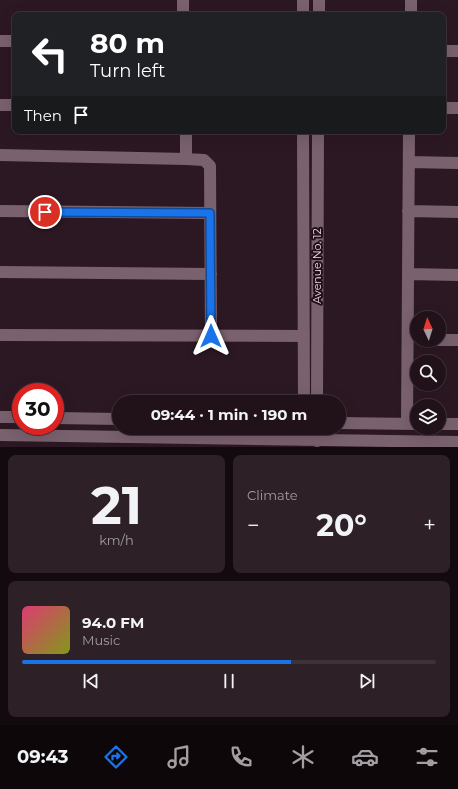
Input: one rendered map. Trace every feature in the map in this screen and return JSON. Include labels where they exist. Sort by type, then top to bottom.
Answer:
[{"type":"street","points":[[183,0],[183,12]]},
{"type":"street","points":[[303,0],[303,12]]},
{"type":"street","points":[[319,0],[319,12]]},
{"type":"street","points":[[411,0],[411,12]]},
{"type":"street","points":[[0,41],[12,41]]},
{"type":"street","points":[[446,51],[458,51]]},
{"type":"street","points":[[0,105],[12,105]]},
{"type":"street","points":[[446,108],[458,108]]},
{"type":"street","points":[[186,134],[186,159]]},
{"type":"street","name":"Avenue No. 12","points":[[304,134],[304,395]]},
{"type":"street","name":"Avenue No. 12","points":[[317,395],[318,134]]},
{"type":"street","points":[[409,134],[408,274],[410,311]]},
{"type":"street","points":[[0,155],[204,160],[210,166],[211,336]]},
{"type":"street","points":[[409,162],[458,163]]},
{"type":"street","points":[[0,211],[210,213]]},
{"type":"street","points":[[408,211],[458,212]]},
{"type":"street","points":[[0,272],[211,274]]},
{"type":"street","points":[[408,274],[458,275]]},
{"type":"street","points":[[0,335],[304,336]]},
{"type":"street","points":[[446,340],[458,340]]},
{"type":"street","points":[[412,347],[412,399]]},
{"type":"street","points":[[0,417],[12,417]]},
{"type":"street","points":[[64,418],[112,419]]},
{"type":"street","points":[[346,423],[410,424]]},
{"type":"street","points":[[446,424],[458,424]]},
{"type":"street","points":[[0,435],[291,444],[458,442]]},
{"type":"street","points":[[310,435],[316,443]]},
{"type":"route","points":[[45,212],[210,213],[211,336]]}]
